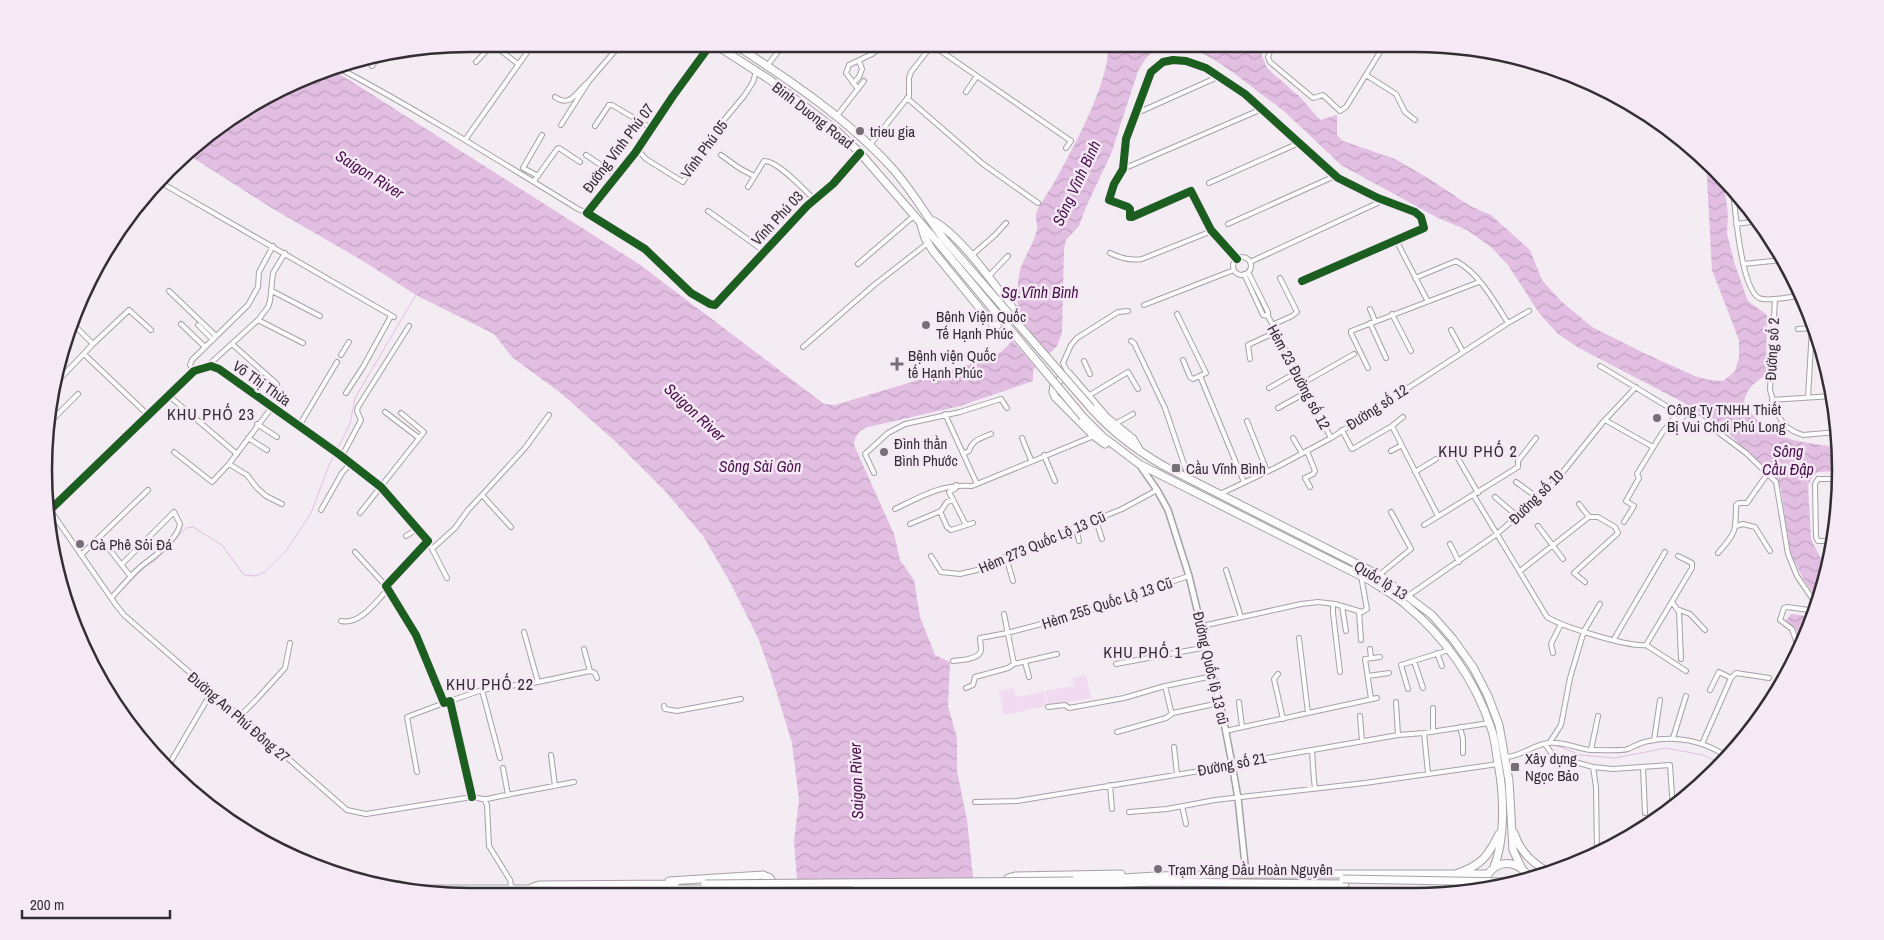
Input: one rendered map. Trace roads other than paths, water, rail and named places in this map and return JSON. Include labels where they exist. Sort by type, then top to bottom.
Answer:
[{"type":"highway","name":"Binh Duong Road","points":[[726,52],[756,71],[824,120],[860,153],[920,222],[942,241]]},
{"type":"highway","name":"Binh Duong Road","points":[[746,52],[836,117],[870,145],[902,179],[931,220],[942,241]]},
{"type":"highway","points":[[920,222],[928,243],[996,327],[1016,311],[971,256],[947,231],[931,220]]},
{"type":"highway","name":"Quốc lộ 13","points":[[942,241],[1106,425],[1141,453],[1379,575],[1432,616],[1453,639],[1473,667],[1488,696],[1499,725],[1509,781],[1513,850],[1522,869]]},
{"type":"highway","name":"Quốc lộ 13","points":[[942,241],[1083,417],[1102,436],[1131,459],[1239,516],[1360,576],[1405,604],[1428,624],[1465,671],[1481,702],[1492,730],[1498,765],[1500,836],[1499,854],[1494,867]]},
{"type":"highway","points":[[1131,459],[1120,454],[1094,436],[1052,392],[1054,385],[1068,373],[1115,424],[1133,439],[1141,453]]},
{"type":"highway","points":[[1512,820],[1517,841],[1523,852],[1540,867]]},
{"type":"highway","points":[[1452,874],[1481,862],[1491,851],[1500,836]]},
{"type":"highway","points":[[829,888],[1074,886],[1157,879],[1471,875],[1486,874],[1494,867],[1509,864],[1525,872]]},
{"type":"highway","points":[[1006,888],[1008,878],[1015,876],[1095,873],[1139,873],[1157,879],[1172,876],[1459,885]]},
{"type":"highway","points":[[1485,881],[1486,874]]},
{"type":"highway","points":[[649,884],[677,880],[763,875],[768,877],[774,888]]},
{"type":"highway","points":[[1470,884],[1471,875]]},
{"type":"highway","points":[[1344,882],[1479,882]]},
{"type":"highway","points":[[530,888],[539,884],[649,884],[695,888]]},
{"type":"highway","points":[[434,886],[477,886],[482,888]]},
{"type":"highway","points":[[829,888],[1074,886],[1111,888]]},
{"type":"street","points":[[476,62],[485,52]]},
{"type":"street","points":[[502,52],[518,64]]},
{"type":"street","points":[[465,140],[528,52]]},
{"type":"street","points":[[555,97],[566,102],[571,99],[589,82],[614,52]]},
{"type":"street","name":"Đường Vĩnh Phú 07","points":[[707,52],[637,149],[587,212],[645,249],[692,293],[715,305]]},
{"type":"street","points":[[767,66],[778,52]]},
{"type":"street","points":[[858,89],[846,73],[849,65],[875,52]]},
{"type":"street","points":[[870,145],[910,94],[910,75],[927,52]]},
{"type":"street","points":[[944,52],[1071,142],[1066,148]]},
{"type":"street","points":[[1270,52],[1268,57],[1270,62],[1313,98],[1323,96],[1340,111],[1346,107],[1380,52]]},
{"type":"street","points":[[1123,169],[1122,162],[1126,139],[1151,72],[1163,62],[1186,60],[1220,76],[1245,94],[1335,176],[1420,215],[1424,228],[1302,281]]},
{"type":"street","points":[[853,83],[862,69],[859,61]]},
{"type":"street","name":"Vĩnh Phú 05","points":[[637,149],[646,159],[682,182],[714,134],[744,96],[753,82],[756,71]]},
{"type":"street","points":[[346,72],[465,140],[578,209],[587,212]]},
{"type":"street","points":[[1366,75],[1396,94],[1405,112],[1415,120]]},
{"type":"street","points":[[966,92],[977,76]]},
{"type":"street","points":[[1135,114],[1220,76]]},
{"type":"street","points":[[836,117],[864,81]]},
{"type":"street","points":[[561,125],[589,82]]},
{"type":"street","points":[[907,98],[983,164],[1038,204]]},
{"type":"street","points":[[595,126],[608,105],[612,105],[651,128]]},
{"type":"street","points":[[1237,259],[1212,231],[1191,191],[1130,217],[1130,209],[1128,207],[1109,200],[1114,184],[1123,169],[1262,109]]},
{"type":"street","points":[[538,176],[523,168],[542,136]]},
{"type":"street","points":[[1209,183],[1299,142]]},
{"type":"street","points":[[534,181],[559,148],[580,162]]},
{"type":"street","name":"Vĩnh Phú 03","points":[[715,305],[814,199],[833,184],[860,153]]},
{"type":"street","points":[[586,155],[616,175]]},
{"type":"street","points":[[722,155],[739,168],[754,176]]},
{"type":"street","points":[[748,187],[764,161],[768,161],[783,171],[814,199]]},
{"type":"street","points":[[1228,224],[1335,176]]},
{"type":"street","points":[[165,185],[392,316],[346,393]]},
{"type":"street","points":[[1250,262],[1384,200]]},
{"type":"street","name":"Đường số 2","points":[[1733,202],[1740,259],[1752,292],[1758,298],[1766,300],[1775,299],[1770,390],[1772,400]]},
{"type":"street","points":[[708,211],[764,251]]},
{"type":"street","points":[[858,264],[915,215]]},
{"type":"street","points":[[1736,224],[1750,222]]},
{"type":"street","points":[[971,256],[993,238],[1006,223]]},
{"type":"street","points":[[1110,253],[1118,257],[1134,260],[1142,259],[1212,231]]},
{"type":"street","points":[[1396,240],[1427,300]]},
{"type":"street","points":[[803,347],[874,285],[928,243]]},
{"type":"street","points":[[194,371],[191,362],[248,305],[258,287],[261,266],[273,246]]},
{"type":"street","points":[[211,366],[211,363],[258,320],[270,301],[273,274],[284,253]]},
{"type":"street","points":[[988,277],[1008,256]]},
{"type":"street","points":[[1234,270],[1233,265],[1237,259],[1245,258],[1250,262]]},
{"type":"street","points":[[1415,278],[1456,260],[1463,264],[1479,282],[1508,323]]},
{"type":"street","points":[[1743,264],[1776,261]]},
{"type":"street","points":[[1234,270],[1237,273],[1246,273],[1250,268],[1250,262]]},
{"type":"street","points":[[1144,305],[1234,270]]},
{"type":"street","name":"Hẻm 23 Đường số 12","points":[[1246,273],[1263,315],[1268,316],[1331,438]]},
{"type":"street","points":[[1272,326],[1297,312],[1280,278]]},
{"type":"street","points":[[1368,368],[1350,332],[1427,300],[1479,282]]},
{"type":"street","points":[[169,291],[216,336]]},
{"type":"street","points":[[272,291],[320,316]]},
{"type":"street","points":[[1775,299],[1793,296]]},
{"type":"street","points":[[1370,309],[1375,321]]},
{"type":"street","points":[[64,374],[129,310],[151,330]]},
{"type":"street","points":[[1068,373],[1063,363],[1071,345],[1077,338],[1118,312],[1128,311]]},
{"type":"street","name":"Đường số 12","points":[[1220,494],[1331,438],[1529,311]]},
{"type":"street","points":[[1177,314],[1206,372],[1193,379],[1190,377],[1183,360]]},
{"type":"street","points":[[1392,314],[1411,351]]},
{"type":"street","points":[[258,320],[303,344]]},
{"type":"street","points":[[1370,323],[1386,358]]},
{"type":"street","points":[[181,324],[205,347]]},
{"type":"street","points":[[198,325],[213,340]]},
{"type":"street","points":[[341,455],[360,420],[357,411],[358,407],[409,326]]},
{"type":"street","points":[[1798,329],[1806,328]]},
{"type":"street","points":[[78,329],[93,344]]},
{"type":"street","points":[[1451,330],[1464,352]]},
{"type":"street","points":[[1250,360],[1248,346],[1276,332]]},
{"type":"street","points":[[1132,341],[1165,408],[1189,479]]},
{"type":"street","points":[[341,355],[349,342]]},
{"type":"street","points":[[232,344],[277,384]]},
{"type":"street","points":[[1808,397],[1812,345]]},
{"type":"street","points":[[84,354],[148,415]]},
{"type":"street","points":[[1304,383],[1354,354]]},
{"type":"street","points":[[1084,361],[1090,374]]},
{"type":"street","points":[[299,426],[337,362]]},
{"type":"street","name":"Võ Thị Thừa","points":[[54,505],[194,371],[211,366],[219,369],[341,455],[381,486],[428,541],[447,578]]},
{"type":"street","points":[[1600,366],[1668,407],[1674,418],[1678,420],[1689,412],[1695,415],[1742,450],[1776,482],[1788,554],[1797,576],[1811,597]]},
{"type":"street","points":[[1088,396],[1128,372],[1138,389]]},
{"type":"street","points":[[1268,388],[1297,372]]},
{"type":"street","points":[[1200,376],[1244,482]]},
{"type":"street","name":"Đường số 10","points":[[1408,596],[1497,534],[1538,498],[1554,483],[1605,420],[1636,387]]},
{"type":"street","points":[[1278,408],[1307,392]]},
{"type":"street","points":[[56,416],[78,394]]},
{"type":"street","points":[[168,395],[237,454]]},
{"type":"street","points":[[1824,396],[1772,400],[1781,420],[1794,432],[1803,434],[1830,432]]},
{"type":"street","points":[[874,473],[866,454],[888,433],[905,424],[960,412],[1001,399],[1007,408]]},
{"type":"street","points":[[174,452],[212,482],[237,454],[272,407]]},
{"type":"street","points":[[385,412],[419,438]]},
{"type":"street","points":[[360,513],[424,431],[400,413]]},
{"type":"street","points":[[945,414],[977,484]]},
{"type":"street","points":[[1115,424],[1134,414]]},
{"type":"street","points":[[433,548],[455,528],[468,510],[525,448],[549,415]]},
{"type":"street","points":[[1342,430],[1352,448],[1403,418]]},
{"type":"street","points":[[1624,522],[1634,506],[1626,501],[1639,478],[1637,474],[1674,418]]},
{"type":"street","points":[[1605,420],[1654,447]]},
{"type":"street","points":[[1247,421],[1267,471]]},
{"type":"street","points":[[258,424],[277,437]]},
{"type":"street","points":[[1392,426],[1438,516]]},
{"type":"street","points":[[963,454],[969,451],[970,446],[975,440],[991,434]]},
{"type":"street","points":[[895,509],[937,489],[956,485],[972,486],[1031,460],[1094,436]]},
{"type":"street","points":[[248,438],[267,450]]},
{"type":"street","points":[[1022,438],[1031,460]]},
{"type":"street","points":[[1294,438],[1302,453]]},
{"type":"street","points":[[1424,526],[1518,467],[1518,461],[1536,438]]},
{"type":"street","points":[[1391,450],[1402,446]]},
{"type":"street","points":[[1452,448],[1497,534],[1547,617],[1560,624],[1584,631],[1614,639],[1646,644],[1686,671]]},
{"type":"street","points":[[1306,451],[1315,471],[1305,478],[1310,487]]},
{"type":"street","points":[[1044,455],[1055,481]]},
{"type":"street","points":[[1415,472],[1436,459]]},
{"type":"street","points":[[322,510],[342,472],[351,463]]},
{"type":"street","points":[[229,464],[247,475],[266,496],[282,504]]},
{"type":"street","name":"Đường Quốc lộ 13 cũ","points":[[1138,464],[1157,490],[1168,510],[1189,576],[1202,626],[1232,764],[1238,798],[1246,879]]},
{"type":"street","points":[[1718,553],[1733,536],[1736,526],[1736,505],[1746,503],[1768,474]]},
{"type":"street","points":[[1825,541],[1818,541],[1816,537],[1815,484],[1818,479],[1832,479]]},
{"type":"street","points":[[1516,482],[1538,498]]},
{"type":"street","points":[[956,485],[956,488],[949,492],[966,525]]},
{"type":"street","points":[[82,555],[148,490]]},
{"type":"street","name":"Hẻm 273 Quốc Lộ 13 Cũ","points":[[931,556],[941,572],[960,574],[977,570],[1006,556],[1122,509],[1157,490]]},
{"type":"street","points":[[482,495],[511,527]]},
{"type":"street","points":[[1495,497],[1517,516]]},
{"type":"street","points":[[910,524],[940,511],[947,502],[953,500]]},
{"type":"street","points":[[1579,504],[1589,517]]},
{"type":"street","points":[[940,511],[947,527],[951,530],[972,523]]},
{"type":"street","points":[[111,598],[144,564],[153,559],[177,531],[180,524],[174,512],[122,564]]},
{"type":"street","points":[[1379,575],[1411,549],[1391,512]]},
{"type":"street","points":[[1520,571],[1589,517],[1598,517],[1615,527],[1618,533],[1574,573],[1585,582]]},
{"type":"street","name":"Đường An Phú Đông 27","points":[[55,519],[124,615],[351,812],[366,814],[472,797],[484,799],[574,782]]},
{"type":"street","points":[[1096,520],[1102,540]]},
{"type":"street","points":[[1736,526],[1743,524],[1755,527],[1762,535],[1763,541],[1770,551]]},
{"type":"street","points":[[1538,526],[1563,559]]},
{"type":"street","points":[[1076,528],[1079,541]]},
{"type":"street","points":[[406,536],[418,529]]},
{"type":"street","points":[[340,621],[347,622],[357,619],[428,541]]},
{"type":"street","points":[[1450,544],[1459,562]]},
{"type":"street","points":[[110,550],[132,577]]},
{"type":"street","points":[[355,552],[387,588],[416,635],[444,703]]},
{"type":"street","points":[[1614,639],[1665,552]]},
{"type":"street","points":[[1006,556],[1013,581]]},
{"type":"street","points":[[1646,644],[1692,568],[1692,563],[1678,556]]},
{"type":"street","points":[[1226,570],[1241,618]]},
{"type":"street","name":"Hẻm 255 Quốc Lộ 13 Cũ","points":[[952,661],[972,658],[979,654],[981,650],[980,638],[1007,633],[1087,612],[1103,604],[1189,576]]},
{"type":"street","points":[[1202,626],[1318,602],[1362,612],[1367,609],[1360,576]]},
{"type":"street","points":[[1672,602],[1679,612],[1681,659]]},
{"type":"street","points":[[1333,604],[1340,672]]},
{"type":"street","points":[[1547,743],[1561,725],[1570,678],[1584,631],[1600,604]]},
{"type":"street","points":[[1342,606],[1346,631]]},
{"type":"street","points":[[1796,639],[1792,629],[1780,620],[1781,614],[1787,607],[1807,610]]},
{"type":"street","points":[[1677,609],[1690,614],[1705,630]]},
{"type":"street","points":[[1359,611],[1361,640]]},
{"type":"street","points":[[1004,614],[1014,664]]},
{"type":"street","points":[[1552,653],[1551,644],[1560,624]]},
{"type":"street","points":[[524,632],[538,682]]},
{"type":"street","points":[[1299,638],[1308,713]]},
{"type":"street","points":[[239,716],[285,668],[290,643]]},
{"type":"street","points":[[1116,664],[1206,647]]},
{"type":"street","points":[[584,649],[590,671]]},
{"type":"street","points":[[1370,649],[1371,658]]},
{"type":"street","points":[[1408,689],[1400,665],[1449,650]]},
{"type":"street","points":[[1438,653],[1442,666]]},
{"type":"street","points":[[966,688],[973,685],[975,677],[1008,668],[1014,664],[1057,654]]},
{"type":"street","points":[[1371,700],[1365,658],[1380,657]]},
{"type":"street","points":[[1414,661],[1423,688]]},
{"type":"street","points":[[1025,662],[1029,677]]},
{"type":"street","points":[[417,772],[407,717],[482,690],[538,682],[590,671],[595,673],[597,678]]},
{"type":"street","points":[[1710,690],[1719,672],[1731,678]]},
{"type":"street","points":[[1368,676],[1389,673]]},
{"type":"street","points":[[1278,674],[1274,680],[1284,719]]},
{"type":"street","points":[[1702,744],[1731,678],[1736,674],[1769,678]]},
{"type":"street","points":[[1048,707],[1065,704],[1070,708],[1124,698],[1165,686],[1213,676]]},
{"type":"street","points":[[1165,686],[1171,711]]},
{"type":"street","points":[[482,690],[500,758]]},
{"type":"street","points":[[172,762],[211,692]]},
{"type":"street","points":[[1673,738],[1686,696]]},
{"type":"street","points":[[1225,731],[1377,698]]},
{"type":"street","points":[[664,706],[665,709],[677,711],[741,699]]},
{"type":"street","points":[[1654,740],[1660,700]]},
{"type":"street","points":[[450,701],[472,797]]},
{"type":"street","points":[[1239,702],[1242,727]]},
{"type":"street","points":[[1396,702],[1398,735]]},
{"type":"street","points":[[1117,732],[1166,718],[1173,713],[1219,703]]},
{"type":"street","points":[[1433,708],[1433,732]]},
{"type":"street","points":[[1360,716],[1362,741]]},
{"type":"street","points":[[1591,750],[1598,716]]},
{"type":"street","name":"Đường số 21","points":[[975,802],[1017,800],[1224,767],[1232,764],[1398,735],[1433,732],[1489,723]]},
{"type":"street","points":[[1460,727],[1463,739],[1463,754]]},
{"type":"street","points":[[1424,733],[1428,773]]},
{"type":"street","points":[[1505,757],[1517,756],[1526,750],[1547,743],[1591,750],[1626,750],[1637,744],[1673,738],[1702,744],[1721,753]]},
{"type":"street","points":[[1547,743],[1552,754],[1593,767],[1612,769],[1670,765],[1672,798]]},
{"type":"street","points":[[1174,747],[1177,774]]},
{"type":"street","points":[[1312,750],[1315,788]]},
{"type":"street","points":[[551,755],[555,786]]},
{"type":"street","points":[[1129,812],[1498,765]]},
{"type":"street","points":[[1593,767],[1596,787],[1597,845]]},
{"type":"street","points":[[1643,767],[1645,813]]},
{"type":"street","points":[[503,768],[508,795]]},
{"type":"street","points":[[1110,785],[1112,809]]},
{"type":"street","points":[[484,799],[487,805],[489,846],[509,878],[512,888]]},
{"type":"street","points":[[1182,806],[1186,824]]},
{"type":"water","name":"Sông Sài Gòn","points":[[1107,52],[1152,52],[1138,71],[1111,154],[1079,226],[1066,240],[1064,249],[1062,333],[1057,346],[1033,370],[1033,381],[960,406],[868,427],[856,436],[854,442],[894,534],[900,560],[914,580],[920,617],[935,655],[950,662],[948,706],[957,738],[957,771],[967,820],[973,877],[970,888],[895,888],[797,880],[794,841],[799,800],[792,743],[758,638],[730,582],[703,536],[666,492],[616,442],[562,394],[513,358],[494,334],[416,295],[193,158],[216,139],[261,108],[310,84],[339,74],[639,264],[824,404],[835,405],[991,358],[1004,350],[1012,341],[1018,322],[1017,288],[1019,275],[1035,235],[1037,227],[1036,214],[1089,114],[1104,76]]},
{"type":"water","name":"Sông Sài Gòn","points":[[1200,52],[1261,52],[1267,68],[1300,97],[1320,120],[1337,115],[1337,135],[1343,141],[1395,159],[1470,206],[1491,215],[1530,250],[1542,280],[1561,301],[1592,327],[1695,376],[1723,381],[1735,371],[1739,358],[1739,340],[1712,270],[1707,173],[1725,192],[1728,214],[1727,234],[1735,265],[1748,301],[1767,315],[1766,375],[1752,386],[1747,392],[1744,401],[1763,426],[1780,436],[1831,446],[1832,471],[1818,472],[1812,477],[1808,485],[1811,539],[1821,559],[1813,592],[1790,553],[1781,489],[1778,482],[1727,432],[1694,408],[1579,348],[1558,334],[1539,313],[1508,265],[1492,248],[1467,230],[1438,218],[1341,165],[1285,112],[1213,59]]},
{"type":"water","points":[[1791,614],[1805,616],[1798,634],[1785,622]]},
{"type":"waterway","points":[[119,592],[146,566],[156,560],[186,528],[193,527],[222,545],[244,575],[255,576],[265,572],[286,551],[311,513],[329,465],[350,424],[355,398],[417,293]]},
{"type":"waterway","points":[[1555,745],[1581,755],[1615,758],[1666,748],[1703,755],[1714,760]]},
{"type":"place","name":"trieu gia","points":[[860,131]]},
{"type":"place","name":"Bệnh Viện Quốc Tế Hạnh Phúc","points":[[926,325]]},
{"type":"place","name":"Bệnh viện Quốc tế Hạnh Phúc","points":[[897,364]]},
{"type":"place","name":"Công Ty TNHH Thiết Bị Vui Chơi Phú Long","points":[[1657,418]]},
{"type":"place","name":"Đình thần Bình Phước","points":[[884,452]]},
{"type":"place","name":"Cầu Vĩnh Bình","points":[[1176,468]]},
{"type":"place","name":"Cà Phê Sỏi Đá","points":[[80,544]]},
{"type":"place","name":"Xây dựng Ngọc Bảo","points":[[1515,767]]},
{"type":"place","name":"Trạm Xăng Dầu Hoàn Nguyên","points":[[1158,869]]},
{"type":"district","name":"KHU PHỐ 23","points":[[211,414]]},
{"type":"district","name":"KHU PHỐ 2","points":[[1478,451]]},
{"type":"district","name":"KHU PHỐ 1","points":[[1143,652]]},
{"type":"district","name":"KHU PHỐ 22","points":[[490,684]]},
{"type":"water label","name":"Saigon River","points":[[370,174]]},
{"type":"water label","name":"Sông Vĩnh Bình","points":[[1076,183]]},
{"type":"water label","name":"Sg.Vĩnh Bình","points":[[1040,292]]},
{"type":"water label","name":"Saigon River","points":[[695,412]]},
{"type":"water label","name":"Sông Cầu Đập","points":[[1788,460]]},
{"type":"water label","name":"Saigon River","points":[[856,781]]}]
